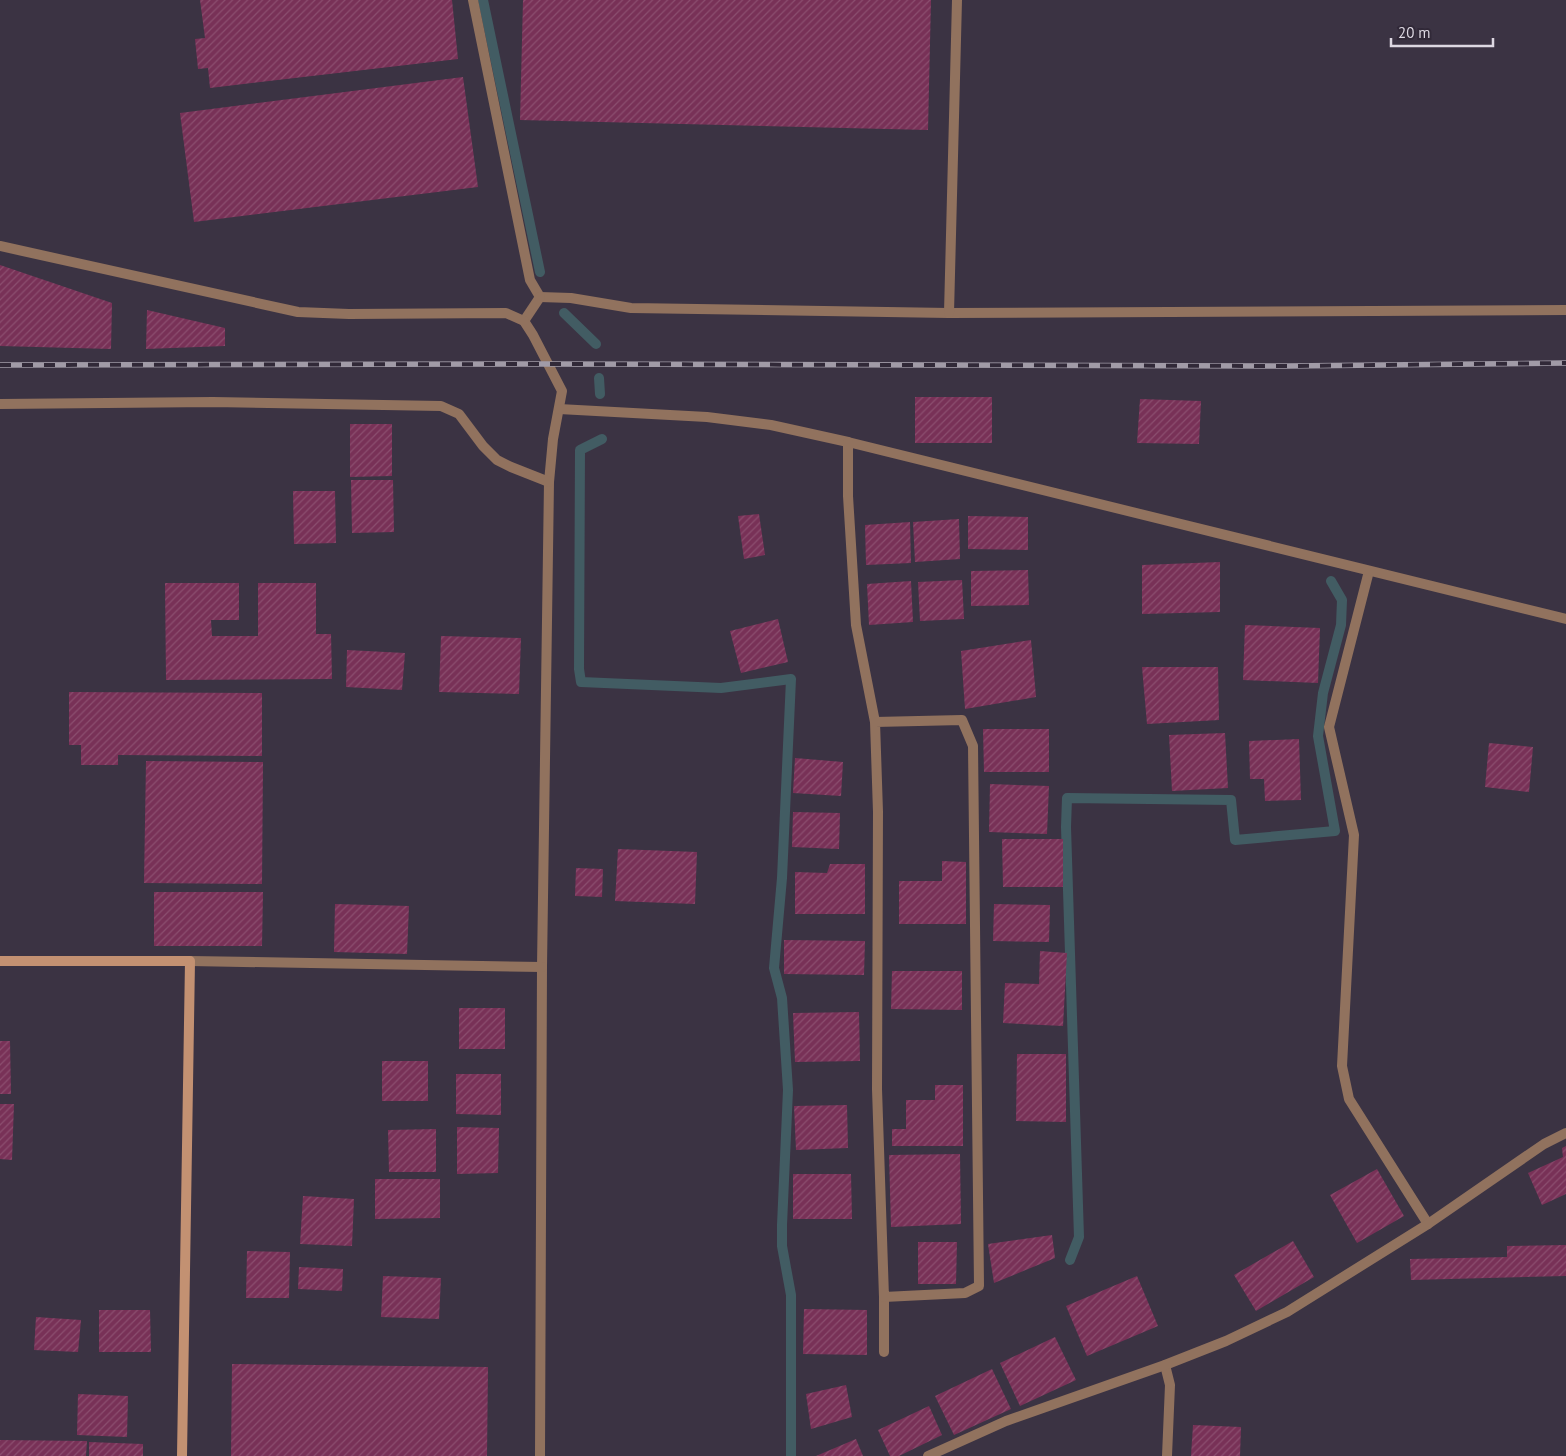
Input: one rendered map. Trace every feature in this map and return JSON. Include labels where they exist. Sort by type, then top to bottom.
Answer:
[{"type":"street","points":[[473,0],[530,280],[540,297]]},
{"type":"street","points":[[949,313],[957,0]]},
{"type":"street","points":[[0,246],[298,312],[349,314],[506,313],[524,321],[562,391],[553,439],[549,482],[542,968],[540,1456]]},
{"type":"street","points":[[540,297],[571,298],[631,308],[949,313],[1566,310]]},
{"type":"street","points":[[524,321],[540,297]]},
{"type":"street","points":[[0,404],[213,402],[441,406],[459,414],[483,446],[497,460],[511,468],[549,482]]},
{"type":"street","points":[[559,409],[707,417],[771,425],[848,442],[1566,619]]},
{"type":"street","points":[[848,442],[848,496],[856,625],[875,722],[878,812],[877,1088],[884,1352]]},
{"type":"street","points":[[1369,571],[1329,727],[1354,835],[1342,1066],[1349,1099],[1428,1224]]},
{"type":"street","points":[[875,722],[962,720],[973,746],[979,1286],[965,1293],[884,1297]]},
{"type":"street","points":[[0,961],[542,968]]},
{"type":"street","points":[[182,1456],[190,962]]},
{"type":"street","points":[[928,1456],[1006,1421],[1165,1365],[1226,1341],[1287,1312],[1428,1224],[1544,1144],[1566,1133]]},
{"type":"street","points":[[1165,1365],[1170,1385],[1167,1456]]},
{"type":"building","points":[[200,0],[452,0],[458,59],[210,88],[208,68],[198,69],[195,39],[205,38]]},
{"type":"building","points":[[523,0],[931,0],[928,130],[520,120]]},
{"type":"building","points":[[463,77],[478,187],[194,222],[180,113]]},
{"type":"building","points":[[0,265],[112,303],[111,349],[0,346]]},
{"type":"building","points":[[147,310],[225,328],[225,346],[146,349]]},
{"type":"building","points":[[915,397],[992,397],[992,443],[915,443]]},
{"type":"building","points":[[1140,399],[1201,401],[1199,444],[1137,443]]},
{"type":"building","points":[[350,424],[392,424],[392,476],[350,477]]},
{"type":"building","points":[[351,480],[393,480],[394,532],[352,533]]},
{"type":"building","points":[[293,491],[335,491],[336,543],[294,544]]},
{"type":"building","points":[[759,514],[765,555],[744,559],[738,516]]},
{"type":"building","points":[[968,516],[1028,517],[1028,550],[968,549]]},
{"type":"building","points":[[959,519],[960,559],[915,562],[913,522]]},
{"type":"building","points":[[910,522],[911,563],[866,565],[865,525]]},
{"type":"building","points":[[1220,562],[1220,612],[1142,614],[1142,565]]},
{"type":"building","points":[[1028,570],[1029,605],[971,606],[971,571]]},
{"type":"building","points":[[962,580],[964,619],[920,621],[918,582]]},
{"type":"building","points":[[911,581],[913,622],[869,625],[867,584]]},
{"type":"building","points":[[165,583],[239,583],[239,620],[211,620],[212,636],[258,636],[258,583],[316,583],[316,634],[331,634],[332,679],[166,680]]},
{"type":"building","points":[[778,619],[788,662],[741,673],[730,631]]},
{"type":"building","points":[[1245,625],[1320,628],[1318,683],[1243,680]]},
{"type":"building","points":[[441,636],[521,638],[519,694],[439,692]]},
{"type":"building","points":[[1031,640],[1036,697],[965,709],[961,651]]},
{"type":"building","points":[[347,650],[405,653],[402,690],[346,687]]},
{"type":"building","points":[[1142,667],[1218,667],[1219,720],[1147,724]]},
{"type":"building","points":[[69,692],[262,693],[262,756],[118,755],[118,765],[81,765],[81,745],[69,745]]},
{"type":"building","points":[[983,729],[1049,729],[1049,772],[984,772]]},
{"type":"building","points":[[1225,733],[1228,788],[1172,791],[1169,735]]},
{"type":"building","points":[[1299,739],[1301,800],[1265,801],[1264,779],[1250,779],[1249,741]]},
{"type":"building","points":[[1489,743],[1533,747],[1529,792],[1485,787]]},
{"type":"building","points":[[795,758],[843,762],[841,796],[793,793]]},
{"type":"building","points":[[146,761],[263,762],[262,884],[144,883]]},
{"type":"building","points":[[990,784],[1049,786],[1047,834],[989,832]]},
{"type":"building","points":[[793,812],[840,813],[839,849],[792,847]]},
{"type":"building","points":[[1002,839],[1063,839],[1063,887],[1003,887]]},
{"type":"building","points":[[618,849],[697,852],[695,904],[615,901]]},
{"type":"building","points":[[942,861],[966,862],[966,924],[899,924],[899,881],[942,881]]},
{"type":"building","points":[[830,864],[865,864],[865,914],[795,914],[795,872],[827,873]]},
{"type":"building","points":[[576,868],[603,869],[602,897],[575,896]]},
{"type":"building","points":[[154,892],[263,892],[262,946],[154,946]]},
{"type":"building","points":[[335,904],[409,906],[407,954],[334,952]]},
{"type":"building","points":[[994,904],[1050,905],[1049,942],[993,941]]},
{"type":"building","points":[[784,940],[865,941],[864,975],[784,974]]},
{"type":"building","points":[[1040,951],[1067,953],[1063,1026],[1003,1023],[1005,983],[1039,984]]},
{"type":"building","points":[[892,971],[962,971],[962,1010],[891,1009]]},
{"type":"building","points":[[459,1008],[505,1008],[505,1049],[459,1049]]},
{"type":"building","points":[[859,1012],[860,1061],[795,1062],[793,1013]]},
{"type":"building","points":[[0,1041],[10,1041],[11,1094],[0,1094]]},
{"type":"building","points":[[1017,1054],[1066,1054],[1066,1122],[1016,1121]]},
{"type":"building","points":[[382,1061],[428,1061],[428,1101],[382,1101]]},
{"type":"building","points":[[456,1074],[501,1074],[501,1115],[456,1114]]},
{"type":"building","points":[[935,1085],[963,1085],[963,1146],[892,1146],[892,1129],[906,1129],[906,1100],[935,1100]]},
{"type":"building","points":[[0,1104],[14,1104],[12,1160],[0,1159]]},
{"type":"building","points":[[847,1105],[848,1148],[796,1150],[794,1106]]},
{"type":"building","points":[[457,1127],[499,1128],[498,1173],[457,1174]]},
{"type":"building","points":[[436,1129],[436,1172],[389,1172],[388,1130]]},
{"type":"building","points":[[1566,1146],[1566,1194],[1542,1205],[1528,1173],[1563,1157],[1562,1148]]},
{"type":"building","points":[[960,1154],[961,1224],[891,1227],[889,1155]]},
{"type":"building","points":[[1377,1169],[1404,1216],[1357,1243],[1330,1195]]},
{"type":"building","points":[[793,1174],[851,1174],[852,1219],[793,1219]]},
{"type":"building","points":[[375,1179],[440,1179],[440,1218],[375,1219]]},
{"type":"building","points":[[303,1196],[354,1199],[352,1246],[300,1244]]},
{"type":"building","points":[[1052,1235],[1055,1258],[994,1283],[988,1244]]},
{"type":"building","points":[[1293,1241],[1314,1277],[1256,1311],[1234,1275]]},
{"type":"building","points":[[918,1242],[957,1242],[956,1284],[918,1284]]},
{"type":"building","points":[[1566,1245],[1566,1276],[1411,1280],[1410,1259],[1507,1257],[1507,1246]]},
{"type":"building","points":[[247,1251],[290,1252],[289,1298],[246,1298]]},
{"type":"building","points":[[299,1267],[343,1269],[342,1291],[298,1289]]},
{"type":"building","points":[[383,1276],[441,1278],[439,1319],[381,1317]]},
{"type":"building","points":[[1137,1276],[1158,1326],[1087,1356],[1066,1306]]},
{"type":"building","points":[[804,1309],[867,1310],[867,1355],[803,1354]]},
{"type":"building","points":[[99,1310],[150,1310],[151,1352],[99,1352]]},
{"type":"building","points":[[36,1317],[81,1320],[78,1352],[34,1350]]},
{"type":"building","points":[[1055,1337],[1076,1380],[1020,1406],[1000,1363]]},
{"type":"building","points":[[232,1364],[488,1367],[487,1456],[231,1456]]},
{"type":"building","points":[[992,1369],[1011,1409],[954,1435],[935,1396]]},
{"type":"building","points":[[846,1385],[852,1417],[811,1429],[806,1394]]},
{"type":"building","points":[[78,1394],[128,1396],[127,1437],[77,1435]]},
{"type":"building","points":[[929,1406],[942,1435],[899,1456],[890,1456],[878,1430]]},
{"type":"building","points":[[1193,1425],[1241,1427],[1240,1456],[1191,1456]]},
{"type":"building","points":[[856,1439],[863,1456],[816,1456]]},
{"type":"building","points":[[0,1440],[87,1441],[86,1456],[0,1456]]},
{"type":"building","points":[[89,1442],[143,1444],[143,1456],[89,1456]]},
{"type":"waterway","points":[[483,0],[540,272]]},
{"type":"waterway","points":[[564,313],[596,344]]},
{"type":"waterway","points":[[599,378],[600,394]]},
{"type":"waterway","points":[[602,439],[580,450],[579,669],[581,682],[721,688],[791,679],[782,878],[774,968],[782,998],[788,1090],[782,1246],[791,1295],[791,1456]]},
{"type":"waterway","points":[[1070,1260],[1079,1237],[1066,827],[1067,798],[1231,800],[1235,840],[1335,831],[1318,736],[1323,693],[1341,625],[1342,600],[1331,581]]},
{"type":"railway","points":[[0,365],[1287,366],[1566,363]]}]
